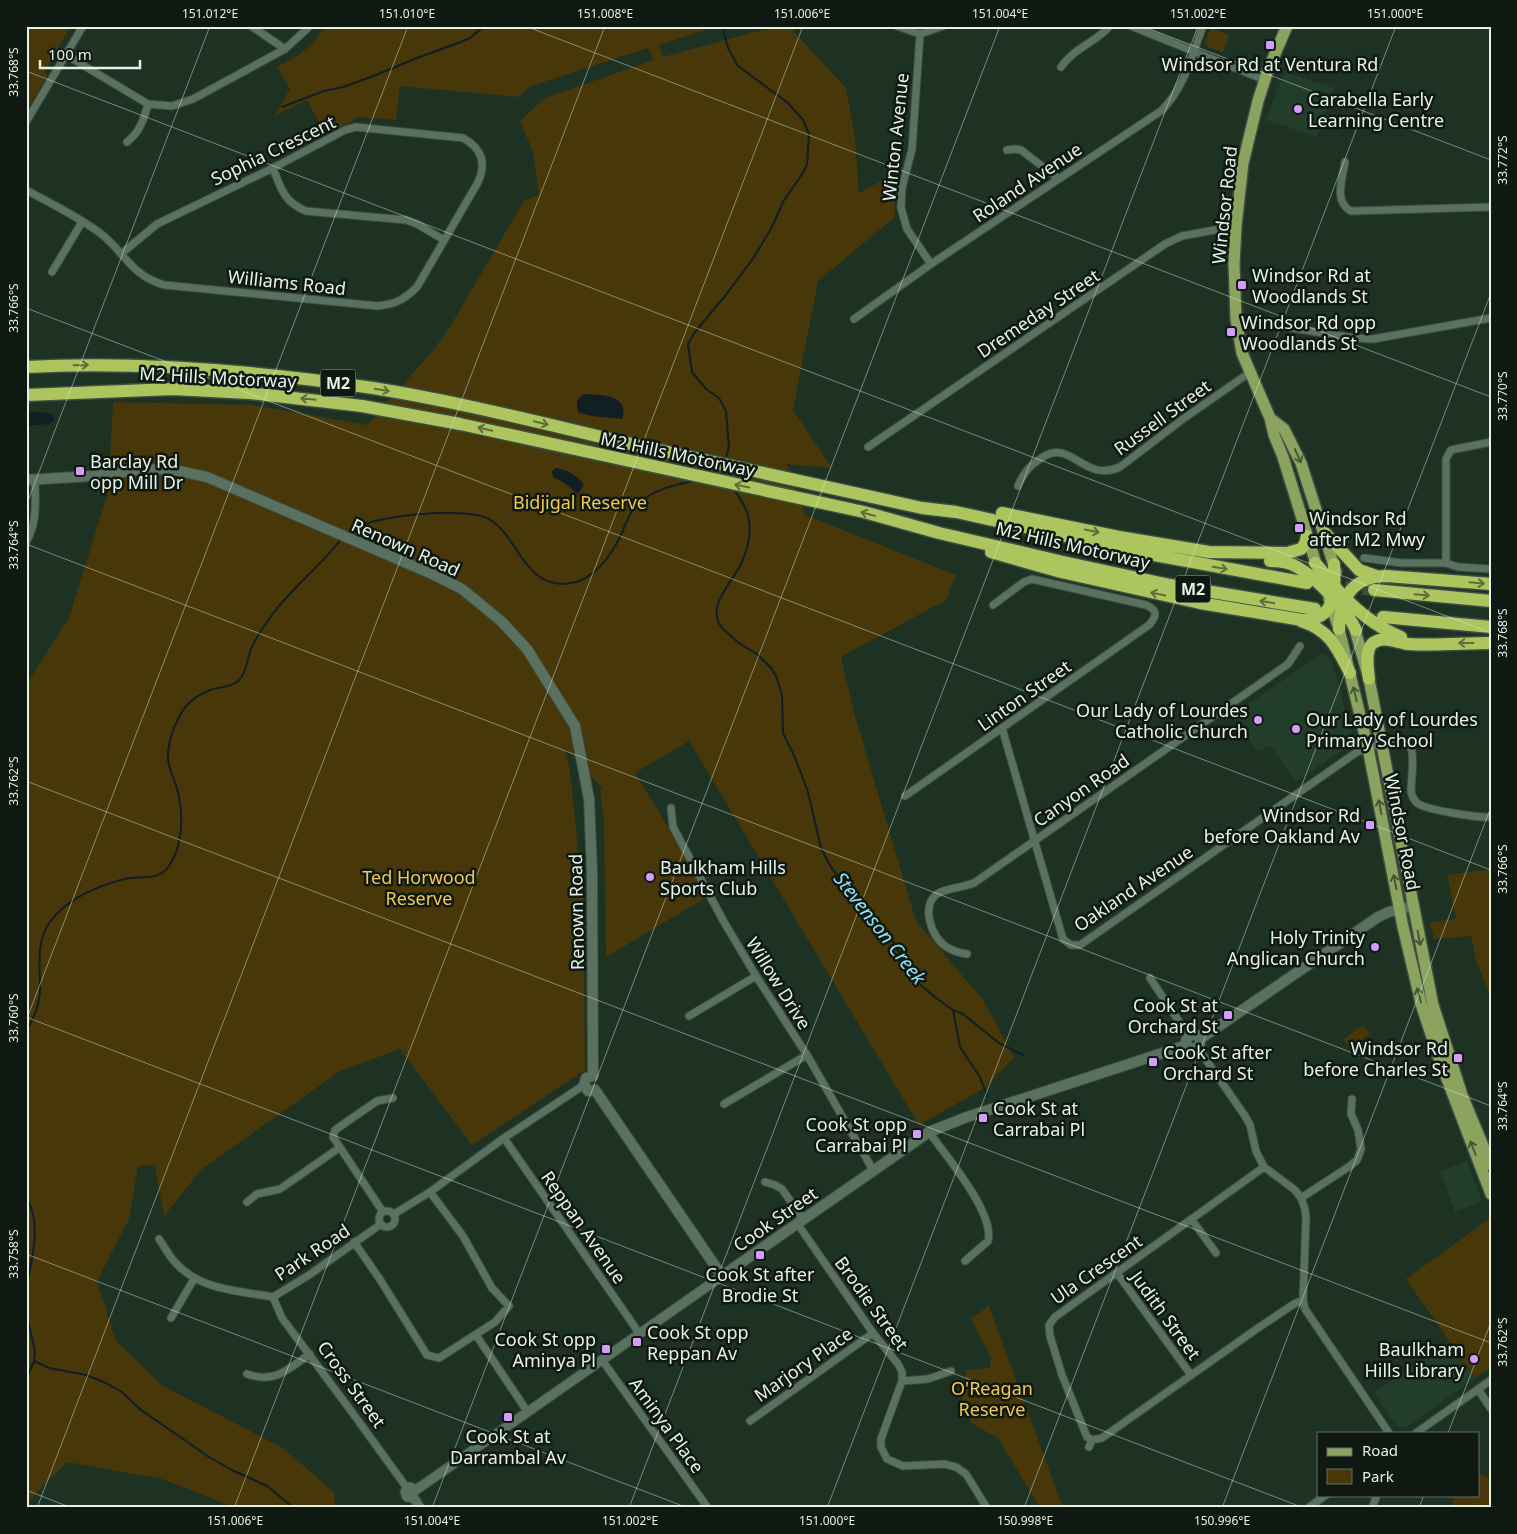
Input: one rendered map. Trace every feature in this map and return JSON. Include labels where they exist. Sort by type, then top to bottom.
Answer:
[{"type":"highway","name":"M2 Hills Motorway","points":[[26,367],[115,364],[255,374],[309,379],[415,396],[922,508],[956,512],[1164,557],[1307,583]]},
{"type":"highway","name":"M2 Hills Motorway","points":[[26,395],[173,389],[240,392],[310,399],[417,415],[864,512],[940,533],[1063,562],[1170,585],[1315,609]]},
{"type":"highway","points":[[888,500],[947,505],[1004,514],[1119,537],[1209,552],[1232,558],[1290,564],[1307,574],[1336,598],[1389,632],[1401,637],[1441,643]]},
{"type":"highway","points":[[940,533],[1003,557],[1061,572],[1200,603],[1308,623],[1320,629],[1335,645],[1350,674]]},
{"type":"highway","points":[[1325,533],[1359,570],[1376,576],[1491,584]]},
{"type":"highway","points":[[1209,552],[1287,554],[1301,549],[1305,544],[1307,536]]},
{"type":"highway","points":[[1315,563],[1356,630]]},
{"type":"highway","points":[[1334,564],[1339,629]]},
{"type":"highway","points":[[1275,616],[1310,620],[1324,613],[1336,598],[1354,586],[1376,576]]},
{"type":"highway","points":[[1374,590],[1491,601]]},
{"type":"highway","points":[[1383,617],[1491,627]]},
{"type":"highway","points":[[1369,679],[1369,648],[1378,640],[1414,644],[1491,643]]},
{"type":"main road","name":"Windsor Road","points":[[1287,26],[1264,80],[1247,143],[1236,226],[1234,264],[1236,319],[1242,353],[1270,418],[1315,563]]},
{"type":"main road","name":"Windsor Road","points":[[1270,418],[1284,429],[1291,440],[1301,463],[1334,564]]},
{"type":"main road","name":"Renown Road","points":[[31,480],[144,469],[174,470],[207,477],[411,564],[462,589],[501,621],[526,649],[575,726],[589,799],[593,889],[593,1076]]},
{"type":"main road","name":"Windsor Road","points":[[1339,629],[1368,748],[1412,968],[1430,1032],[1491,1194]]},
{"type":"main road","name":"Windsor Road","points":[[1356,630],[1369,679],[1427,978],[1441,1033],[1462,1096],[1491,1165]]},
{"type":"main road","points":[[1187,1041],[1191,1049],[1378,917],[1413,906]]},
{"type":"main road","name":"Cook Street","points":[[722,1276],[930,1132],[967,1117],[1187,1041]]},
{"type":"main road","points":[[593,1076],[597,1079],[599,1084],[595,1090],[588,1090],[584,1085],[586,1078],[593,1076]]},
{"type":"main road","points":[[595,1090],[722,1276]]},
{"type":"street","points":[[26,122],[83,26]]},
{"type":"street","points":[[250,26],[285,49]]},
{"type":"street","points":[[66,56],[148,104],[172,106],[193,100],[285,49],[310,26]]},
{"type":"street","points":[[897,26],[920,34],[944,26]]},
{"type":"street","points":[[1062,67],[1071,55],[1105,32],[1110,26]]},
{"type":"street","points":[[1131,26],[1264,80]]},
{"type":"street","name":"Roland Avenue","points":[[854,319],[931,264],[1161,111],[1169,103],[1180,85],[1203,26]]},
{"type":"street","name":"Winton Avenue","points":[[920,34],[912,149],[902,188],[901,208],[907,229],[931,264]]},
{"type":"street","points":[[127,142],[137,134],[141,127],[148,104]]},
{"type":"street","name":"Sophia Crescent","points":[[121,254],[157,224],[273,168],[332,136],[356,127],[452,135],[471,142],[478,151]]},
{"type":"street","points":[[1007,150],[1021,150],[1059,179]]},
{"type":"street","name":"Williams Road","points":[[26,190],[82,222],[110,242],[138,273],[151,281],[164,285],[378,306],[394,304],[406,298],[416,287],[482,175],[484,164],[478,151]]},
{"type":"street","points":[[1345,162],[1340,201],[1344,208],[1350,211],[1491,207]]},
{"type":"street","points":[[273,168],[282,192],[296,207],[306,211],[406,220],[417,224],[444,240]]},
{"type":"street","points":[[52,272],[82,222]]},
{"type":"street","name":"Dremeday Street","points":[[868,447],[1165,244],[1182,236],[1236,226]]},
{"type":"street","points":[[1236,319],[1374,340],[1491,318]]},
{"type":"street","name":"Russell Street","points":[[1018,486],[1028,468],[1034,462],[1050,453],[1070,456],[1089,468],[1099,471],[1120,467],[1183,419],[1249,373]]},
{"type":"street","points":[[1446,563],[1446,459],[1451,450],[1491,442]]},
{"type":"street","points":[[26,542],[31,532],[35,515],[31,480]]},
{"type":"street","points":[[1364,558],[1402,562],[1446,563],[1458,567],[1491,569]]},
{"type":"street","name":"Linton Street","points":[[905,796],[1149,625],[1155,618],[1156,613],[1146,605],[1032,579],[1024,582],[993,605]]},
{"type":"street","name":"Canyon Road","points":[[967,954],[946,947],[937,937],[932,927],[929,914],[931,901],[938,893],[974,883],[1288,664],[1300,646]]},
{"type":"street","points":[[1002,728],[1034,841]]},
{"type":"street","points":[[1368,748],[1391,741],[1404,741],[1411,747],[1413,761],[1411,792],[1416,802],[1467,816],[1491,816]]},
{"type":"street","name":"Oakland Avenue","points":[[1034,841],[1063,939],[1071,945],[1080,945],[1357,752],[1368,748]]},
{"type":"street","name":"Willow Drive","points":[[671,808],[673,828],[724,922],[806,1055],[873,1170]]},
{"type":"street","points":[[690,1016],[756,976]]},
{"type":"street","points":[[1150,978],[1178,1018],[1186,1032],[1187,1041]]},
{"type":"street","points":[[1199,1043],[1200,1051],[1250,1124],[1256,1151],[1264,1168],[1295,1190],[1301,1198],[1306,1219],[1303,1300],[1305,1309],[1388,1432]]},
{"type":"street","points":[[724,1104],[806,1055]]},
{"type":"street","points":[[394,1214],[430,1192],[504,1138],[584,1085]]},
{"type":"street","points":[[383,1212],[333,1137],[336,1130],[377,1101],[392,1098]]},
{"type":"street","points":[[1301,1198],[1357,1160],[1361,1149],[1358,1130],[1351,1114],[1352,1099]]},
{"type":"street","points":[[930,1132],[980,1205],[989,1228],[988,1241],[966,1261]]},
{"type":"street","name":"Reppan Avenue","points":[[504,1138],[639,1333]]},
{"type":"street","points":[[247,1202],[257,1194],[280,1189],[339,1148]]},
{"type":"street","name":"Ula Crescent","points":[[1264,1168],[1055,1317],[1049,1325],[1050,1336],[1062,1376],[1090,1444],[1102,1438],[1284,1310],[1303,1300]]},
{"type":"street","name":"Brodie Street","points":[[765,1182],[778,1186],[873,1333],[898,1364],[902,1372],[902,1381]]},
{"type":"street","points":[[354,1242],[379,1278],[426,1355],[439,1358],[496,1322],[509,1306],[492,1288],[463,1236],[430,1192]]},
{"type":"street","points":[[383,1212],[388,1211],[394,1214]]},
{"type":"street","points":[[383,1212],[380,1216],[381,1224],[385,1226],[392,1225],[395,1221],[394,1214]]},
{"type":"street","points":[[1192,1220],[1216,1253]]},
{"type":"street","name":"Park Road","points":[[159,1238],[174,1261],[204,1284],[273,1297],[309,1276],[381,1224]]},
{"type":"street","name":"Judith Street","points":[[1117,1273],[1190,1375]]},
{"type":"street","name":"Cook Street","points":[[412,1492],[722,1276]]},
{"type":"street","points":[[171,1318],[194,1278]]},
{"type":"street","name":"Cross Street","points":[[273,1297],[282,1318],[412,1492],[420,1508]]},
{"type":"street","name":"Marjory Place","points":[[750,1421],[873,1333]]},
{"type":"street","points":[[476,1335],[527,1411]]},
{"type":"street","points":[[247,1374],[260,1379],[279,1375],[310,1354]]},
{"type":"street","name":"Aminya Place","points":[[602,1360],[708,1508]]},
{"type":"street","points":[[951,1372],[928,1379],[902,1381],[881,1439],[881,1447],[887,1459],[904,1466],[944,1464],[956,1467],[966,1474],[987,1508]]},
{"type":"street","points":[[1417,1432],[1491,1380]]},
{"type":"street","points":[[1478,1388],[1491,1408]]},
{"type":"street","points":[[1308,1508],[1325,1496]]},
{"type":"street","points":[[1372,1508],[1377,1496]]},
{"type":"shaded area","name":"Carabella Early Learning Centre","points":[[1284,72],[1334,88],[1317,137],[1266,120]]},
{"type":"shaded area","points":[[584,394],[605,396],[618,400],[624,411],[622,419],[591,416],[578,412],[577,400]]},
{"type":"shaded area","points":[[26,412],[50,413],[54,420],[49,424],[26,426]]},
{"type":"shaded area","points":[[556,468],[572,474],[582,481],[584,485],[578,494],[566,484],[553,477],[552,471]]},
{"type":"shaded area","name":"Our Lady of Lourdes Primary School","points":[[1321,654],[1331,658],[1354,742],[1296,782],[1270,745],[1258,752],[1233,715]]},
{"type":"shaded area","points":[[1467,1161],[1482,1202],[1455,1212],[1440,1171]]},
{"type":"shaded area","points":[[1449,1341],[1475,1378],[1405,1428],[1397,1427],[1374,1393]]},
{"type":"green space","points":[[26,26],[71,26],[44,73],[48,75],[26,112]]},
{"type":"green space","name":"Bidjigal Reserve","points":[[326,26],[718,26],[659,45],[663,57],[777,26],[792,26],[794,32],[846,88],[855,138],[859,193],[899,171],[894,192],[895,217],[818,281],[793,410],[832,468],[787,464],[805,515],[956,575],[946,600],[841,657],[855,716],[916,921],[983,1000],[1014,1057],[986,1087],[919,1125],[689,741],[635,773],[707,897],[606,957],[604,823],[600,791],[602,788],[564,747],[570,771],[579,860],[583,881],[585,1070],[472,1145],[400,1049],[340,1071],[202,1169],[164,1216],[155,1165],[138,1166],[129,1219],[97,1281],[116,1341],[163,1386],[283,1448],[335,1493],[334,1508],[236,1508],[162,1479],[67,1462],[26,1504],[26,685],[69,618],[108,492],[113,402],[253,405],[367,425],[431,353],[448,330],[524,201],[539,194],[533,152],[520,121],[545,98],[654,60],[648,48],[531,86],[517,97],[400,86],[396,120],[357,117],[350,123],[325,134],[307,100],[274,116],[290,89],[277,67],[304,50]]},
{"type":"green space","points":[[1211,28],[1229,35],[1223,52],[1208,47],[1205,41]]},
{"type":"green space","points":[[1491,869],[1491,999],[1477,963],[1471,936],[1434,939],[1430,923],[1456,918],[1447,875]]},
{"type":"green space","points":[[1363,1025],[1370,1034],[1350,1048],[1344,1039]]},
{"type":"green space","points":[[1489,1219],[1491,1223],[1491,1367],[1475,1378],[1406,1279]]},
{"type":"green space","name":"O'Reagan Reserve","points":[[989,1306],[1063,1508],[1040,1508],[998,1438],[971,1423],[958,1388],[965,1380],[966,1370],[990,1368],[991,1357],[971,1319]]},
{"type":"green space","points":[[1480,1474],[1491,1479],[1491,1508],[1451,1508],[1455,1496],[1480,1496]]},
{"type":"waterway","points":[[282,107],[324,91],[343,87],[458,43],[470,38],[484,26]]},
{"type":"waterway","points":[[722,26],[728,48],[738,66],[788,103],[803,120],[809,134],[807,164],[784,200],[771,229],[752,260],[695,332],[688,344],[692,372],[706,389],[719,398],[726,411],[729,447],[725,460]]},
{"type":"waterway","points":[[346,534],[356,527],[393,517],[439,513],[478,515],[489,519],[499,527],[529,568],[538,576],[549,582],[573,583],[590,575],[604,562],[619,539],[630,515],[646,497],[666,488],[696,481]]},
{"type":"waterway","name":"Stevenson Creek","points":[[733,488],[747,511],[749,534],[746,552],[741,564],[718,604],[718,621],[723,629],[740,644],[757,654],[776,676],[782,695],[783,733],[808,792],[821,848],[832,869],[887,931],[915,980],[936,998],[953,1010],[963,1014],[999,1043],[1023,1055]]},
{"type":"waterway","points":[[26,1030],[34,1015],[39,999],[41,945],[50,922],[65,906],[84,894],[124,879],[160,874],[165,871],[174,858],[180,839],[181,808],[169,765],[168,752],[173,731],[182,712],[190,702],[200,695],[236,683],[241,678],[250,651],[261,630],[288,595],[341,539]]},
{"type":"waterway","points":[[953,1010],[960,1047],[980,1077],[987,1096]]},
{"type":"waterway","points":[[26,1197],[34,1219],[35,1231],[33,1255],[26,1290]]},
{"type":"waterway","points":[[26,1312],[35,1351],[34,1361],[26,1380]]},
{"type":"waterway","points":[[34,1361],[49,1368],[86,1375],[122,1392],[141,1410],[209,1457],[267,1486],[294,1508]]},
{"type":"tunnel","points":[[1327,585],[1374,590]]},
{"type":"place","name":"Windsor Rd at Ventura Rd","points":[[1270,45]]},
{"type":"place","name":"Carabella Early Learning Centre","points":[[1298,109]]},
{"type":"place","name":"Windsor Rd at Woodlands St","points":[[1242,285]]},
{"type":"place","name":"Windsor Rd opp Woodlands St","points":[[1231,332]]},
{"type":"place","name":"Barclay Rd opp Mill Dr","points":[[80,471]]},
{"type":"place","name":"Windsor Rd after M2 Mwy","points":[[1299,528]]},
{"type":"place","name":"Our Lady of Lourdes Catholic Church","points":[[1258,720]]},
{"type":"place","name":"Our Lady of Lourdes Primary School","points":[[1296,729]]},
{"type":"place","name":"Windsor Rd before Oakland Av","points":[[1370,825]]},
{"type":"place","name":"Baulkham Hills Sports Club","points":[[650,877]]},
{"type":"place","name":"Holy Trinity Anglican Church","points":[[1375,947]]},
{"type":"place","name":"Cook St at Orchard St","points":[[1228,1015]]},
{"type":"place","name":"Windsor Rd before Charles St","points":[[1458,1058]]},
{"type":"place","name":"Cook St after Orchard St","points":[[1153,1062]]},
{"type":"place","name":"Cook St at Carrabai Pl","points":[[983,1118]]},
{"type":"place","name":"Cook St opp Carrabai Pl","points":[[917,1134]]},
{"type":"place","name":"Cook St after Brodie St","points":[[760,1255]]},
{"type":"place","name":"Cook St opp Reppan Av","points":[[637,1342]]},
{"type":"place","name":"Cook St opp Aminya Pl","points":[[606,1349]]},
{"type":"place","name":"Baulkham Hills Library","points":[[1474,1359]]},
{"type":"place","name":"Cook St at Darrambal Av","points":[[508,1417]]},
{"type":"park label","name":"Ted Horwood Reserve","points":[[419,888]]}]
